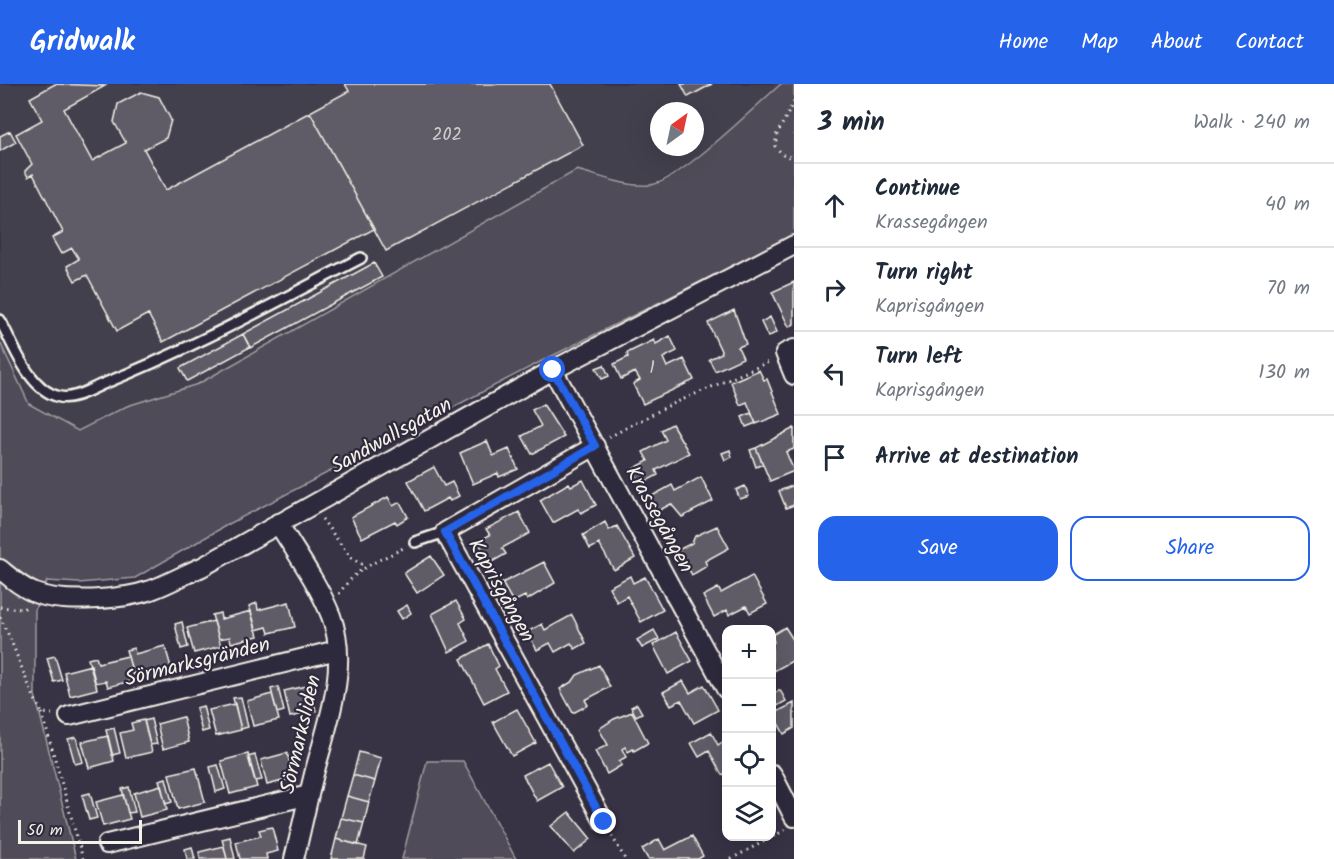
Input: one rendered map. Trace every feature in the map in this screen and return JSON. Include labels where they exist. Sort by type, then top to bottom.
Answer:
[{"type":"street","name":"Sandwallsgatan","points":[[0,569],[37,594],[99,599],[149,591],[202,567],[553,370],[794,245]]},
{"type":"street","points":[[789,351],[794,375]]},
{"type":"street","name":"Krassegången","points":[[553,370],[722,682]]},
{"type":"street","name":"Kaprisgången","points":[[595,446],[445,532],[604,822]]},
{"type":"street","name":"Sörmarksliden","points":[[278,523],[328,611],[337,650],[338,676],[294,859]]},
{"type":"street","name":"Sörmarksgränden","points":[[69,716],[337,650]]},
{"type":"street","points":[[776,783],[794,817]]},
{"type":"street","points":[[107,844],[309,795]]},
{"type":"lane","points":[[0,320],[31,376],[45,390],[61,398],[77,395],[152,365],[361,258]]},
{"type":"lane","points":[[415,542],[445,532]]},
{"type":"path","points":[[794,102],[777,134],[775,146],[783,155],[794,158]]},
{"type":"path","points":[[595,446],[668,406],[789,351]]},
{"type":"path","points":[[313,504],[351,558],[365,566]]},
{"type":"path","points":[[328,611],[345,585],[365,566],[379,562],[415,542]]},
{"type":"path","points":[[0,617],[12,640],[25,681],[42,713],[83,859]]},
{"type":"path","points":[[42,713],[69,716]]},
{"type":"path","points":[[604,822],[625,859]]},
{"type":"path","points":[[731,859],[794,825]]},
{"type":"shaded area","points":[[0,84],[781,84],[704,152],[704,102],[650,102],[650,156],[700,156],[691,164],[651,185],[618,181],[577,170],[198,384],[127,406],[78,431],[29,404],[0,342]]},
{"type":"shaded area","points":[[781,84],[794,84],[794,235],[538,363],[227,525],[135,578],[79,583],[47,581],[35,610],[35,695],[76,859],[0,859],[0,342],[29,404],[78,431],[127,406],[198,384],[577,170],[613,181],[650,185],[663,181],[699,156],[704,156],[704,152]]},
{"type":"shaded area","points":[[427,761],[463,761],[516,859],[402,859]]},
{"type":"building","points":[[55,84],[105,86],[64,109],[92,161],[126,143],[114,122],[118,104],[141,92],[159,97],[171,120],[166,138],[144,149],[166,190],[310,112],[374,229],[163,342],[148,314],[117,331],[87,275],[75,281],[67,266],[79,259],[72,248],[61,254],[52,238],[63,232],[33,174],[28,177],[25,171],[32,164],[16,134],[42,120],[30,98]]},
{"type":"building","points":[[345,84],[550,84],[583,145],[386,251],[310,112],[349,91]]},
{"type":"building","points":[[681,84],[712,84],[688,97]]},
{"type":"building","points":[[10,131],[16,142],[0,151],[0,136]]},
{"type":"building","points":[[374,263],[382,277],[250,348],[243,334]]},
{"type":"building","points":[[794,282],[794,324],[789,327],[772,292]]},
{"type":"building","points":[[734,310],[746,344],[738,347],[743,358],[715,371],[709,359],[722,353],[708,323]]},
{"type":"building","points":[[770,317],[777,332],[768,337],[761,322]]},
{"type":"building","points":[[243,334],[250,347],[187,381],[180,368]]},
{"type":"building","points":[[670,336],[677,351],[663,358],[667,367],[684,359],[694,380],[643,404],[633,384],[640,380],[635,372],[621,379],[614,364],[628,357],[627,353],[654,340],[656,344]]},
{"type":"building","points":[[604,365],[609,376],[602,379],[596,368]]},
{"type":"building","points":[[759,370],[764,380],[767,379],[781,414],[756,424],[747,402],[740,405],[731,382]]},
{"type":"building","points":[[543,404],[564,437],[532,454],[522,436],[541,426],[532,410]]},
{"type":"building","points":[[751,413],[756,423],[746,427],[742,417]]},
{"type":"building","points":[[672,424],[689,453],[656,470],[658,475],[641,484],[633,469],[648,461],[643,452],[666,440],[661,430]]},
{"type":"building","points":[[794,428],[794,449],[786,452],[794,471],[770,481],[756,448]]},
{"type":"building","points":[[487,441],[493,456],[509,449],[518,469],[499,477],[498,473],[473,484],[460,453]]},
{"type":"building","points":[[756,448],[763,464],[756,467],[750,450]]},
{"type":"building","points":[[730,450],[732,457],[725,460],[722,453]]},
{"type":"building","points":[[434,467],[444,486],[452,482],[459,496],[450,501],[448,498],[424,511],[408,481]]},
{"type":"building","points":[[701,477],[713,501],[682,517],[671,504],[658,511],[650,497],[672,485],[675,491]]},
{"type":"building","points":[[583,480],[596,505],[581,513],[578,509],[553,523],[540,500],[569,483],[571,486]]},
{"type":"building","points":[[794,485],[794,505],[786,508],[779,491]]},
{"type":"building","points":[[745,486],[749,496],[740,499],[736,490]]},
{"type":"building","points":[[388,497],[393,506],[400,502],[408,517],[362,538],[351,517]]},
{"type":"building","points":[[519,512],[530,533],[502,548],[506,554],[490,563],[478,541],[490,535],[486,529]]},
{"type":"building","points":[[605,522],[609,530],[617,526],[635,558],[614,570],[599,544],[590,549],[583,535]]},
{"type":"building","points":[[717,526],[729,548],[705,561],[707,566],[692,575],[678,550],[692,543],[695,536]]},
{"type":"building","points":[[431,556],[444,575],[417,593],[404,573]]},
{"type":"building","points":[[544,562],[555,583],[527,600],[525,596],[513,602],[502,583]]},
{"type":"building","points":[[630,576],[633,583],[645,577],[663,610],[641,622],[627,596],[617,602],[609,587]]},
{"type":"building","points":[[752,576],[767,604],[750,613],[746,606],[729,615],[727,610],[714,617],[703,596],[718,588],[721,593]]},
{"type":"building","points":[[456,601],[466,619],[460,623],[469,641],[449,652],[432,614]]},
{"type":"building","points":[[289,602],[295,627],[269,633],[267,627],[256,630],[249,606],[257,603],[258,610]]},
{"type":"building","points":[[407,605],[411,613],[402,619],[397,611]]},
{"type":"building","points":[[251,611],[258,636],[231,643],[230,637],[219,639],[212,615],[220,613],[221,619]]},
{"type":"building","points":[[572,615],[586,643],[575,649],[571,643],[555,652],[550,643],[537,650],[527,632],[542,624],[545,630]]},
{"type":"building","points":[[214,621],[221,646],[194,653],[187,628]]},
{"type":"building","points":[[182,622],[188,647],[181,649],[175,624]]},
{"type":"building","points":[[785,627],[794,641],[794,660],[776,670],[776,633]]},
{"type":"building","points":[[654,630],[659,639],[642,648],[637,640]]},
{"type":"building","points":[[676,632],[692,661],[668,674],[653,645]]},
{"type":"building","points":[[488,644],[499,666],[495,669],[507,691],[484,703],[461,659]]},
{"type":"building","points":[[165,646],[172,671],[145,678],[143,672],[133,674],[126,650],[134,648],[135,654]]},
{"type":"building","points":[[55,656],[62,680],[54,682],[47,658]]},
{"type":"building","points":[[128,656],[134,680],[108,687],[106,681],[95,683],[88,659],[96,657],[98,663]]},
{"type":"building","points":[[91,665],[97,689],[70,696],[64,672]]},
{"type":"building","points":[[599,665],[610,687],[585,700],[588,705],[573,713],[560,689],[573,681],[577,675]]},
{"type":"building","points":[[683,681],[690,693],[704,685],[718,710],[694,723],[681,700],[671,705],[663,692]]},
{"type":"building","points":[[310,685],[316,711],[290,717],[284,691]]},
{"type":"building","points":[[278,687],[284,711],[277,713],[271,689]]},
{"type":"building","points":[[780,690],[786,701],[776,707],[776,692]]},
{"type":"building","points":[[272,694],[279,720],[253,726],[247,701]]},
{"type":"building","points":[[241,697],[248,727],[241,729],[233,698]]},
{"type":"building","points":[[794,703],[794,728],[784,734],[776,719],[776,712]]},
{"type":"building","points":[[235,704],[241,730],[216,736],[209,710]]},
{"type":"building","points":[[637,704],[642,713],[636,716],[631,707]]},
{"type":"building","points":[[203,706],[209,730],[202,732],[196,708]]},
{"type":"building","points":[[517,709],[536,743],[512,756],[493,722]]},
{"type":"building","points":[[632,712],[648,743],[634,751],[633,749],[628,752],[625,747],[622,749],[626,757],[619,761],[622,765],[607,774],[595,751],[608,745],[599,729],[614,719]]},
{"type":"building","points":[[183,717],[189,742],[163,749],[157,724]]},
{"type":"building","points":[[151,719],[157,744],[150,745],[144,721]]},
{"type":"building","points":[[144,720],[152,752],[126,758],[120,733],[133,730],[131,723]]},
{"type":"building","points":[[114,728],[120,753],[112,755],[106,730]]},
{"type":"building","points":[[711,732],[718,745],[722,742],[722,775],[709,751],[699,757],[691,743]]},
{"type":"building","points":[[108,736],[114,761],[89,768],[82,742]]},
{"type":"building","points":[[76,737],[83,762],[75,764],[68,739]]},
{"type":"building","points":[[359,752],[381,758],[375,781],[353,775]]},
{"type":"building","points":[[287,753],[294,778],[267,785],[261,760]]},
{"type":"building","points":[[248,754],[257,787],[230,794],[221,761]]},
{"type":"building","points":[[255,755],[262,780],[255,781],[248,757]]},
{"type":"building","points":[[548,762],[562,787],[537,801],[523,775]]},
{"type":"building","points":[[218,765],[225,789],[216,792],[210,767]]},
{"type":"building","points":[[196,768],[205,802],[178,809],[169,774]]},
{"type":"building","points":[[353,775],[375,781],[369,802],[347,796]]},
{"type":"building","points":[[166,778],[172,802],[166,804],[159,780]]},
{"type":"building","points":[[161,785],[167,810],[140,817],[134,793]]},
{"type":"building","points":[[129,787],[135,812],[128,813],[122,789]]},
{"type":"building","points":[[90,793],[97,818],[89,820],[82,795]]},
{"type":"building","points":[[123,795],[130,819],[103,826],[96,802]]},
{"type":"building","points":[[347,796],[369,802],[364,823],[341,818]]},
{"type":"building","points":[[569,812],[591,839],[574,853],[551,826]]},
{"type":"building","points":[[341,818],[364,823],[358,845],[336,839]]},
{"type":"building","points":[[272,827],[278,851],[266,854],[267,859],[240,859],[236,842],[261,836],[259,830]]},
{"type":"building","points":[[692,836],[703,856],[698,859],[648,859],[642,849],[659,839],[665,850]]},
{"type":"building","points":[[230,837],[235,859],[227,859],[222,839]]},
{"type":"building","points":[[336,839],[367,847],[364,859],[331,859]]},
{"type":"building","points":[[224,846],[227,859],[200,859],[199,852]]},
{"type":"building","points":[[192,847],[195,859],[187,859],[185,849]]},
{"type":"route","points":[[553,370],[595,446],[445,532],[604,822]]}]
